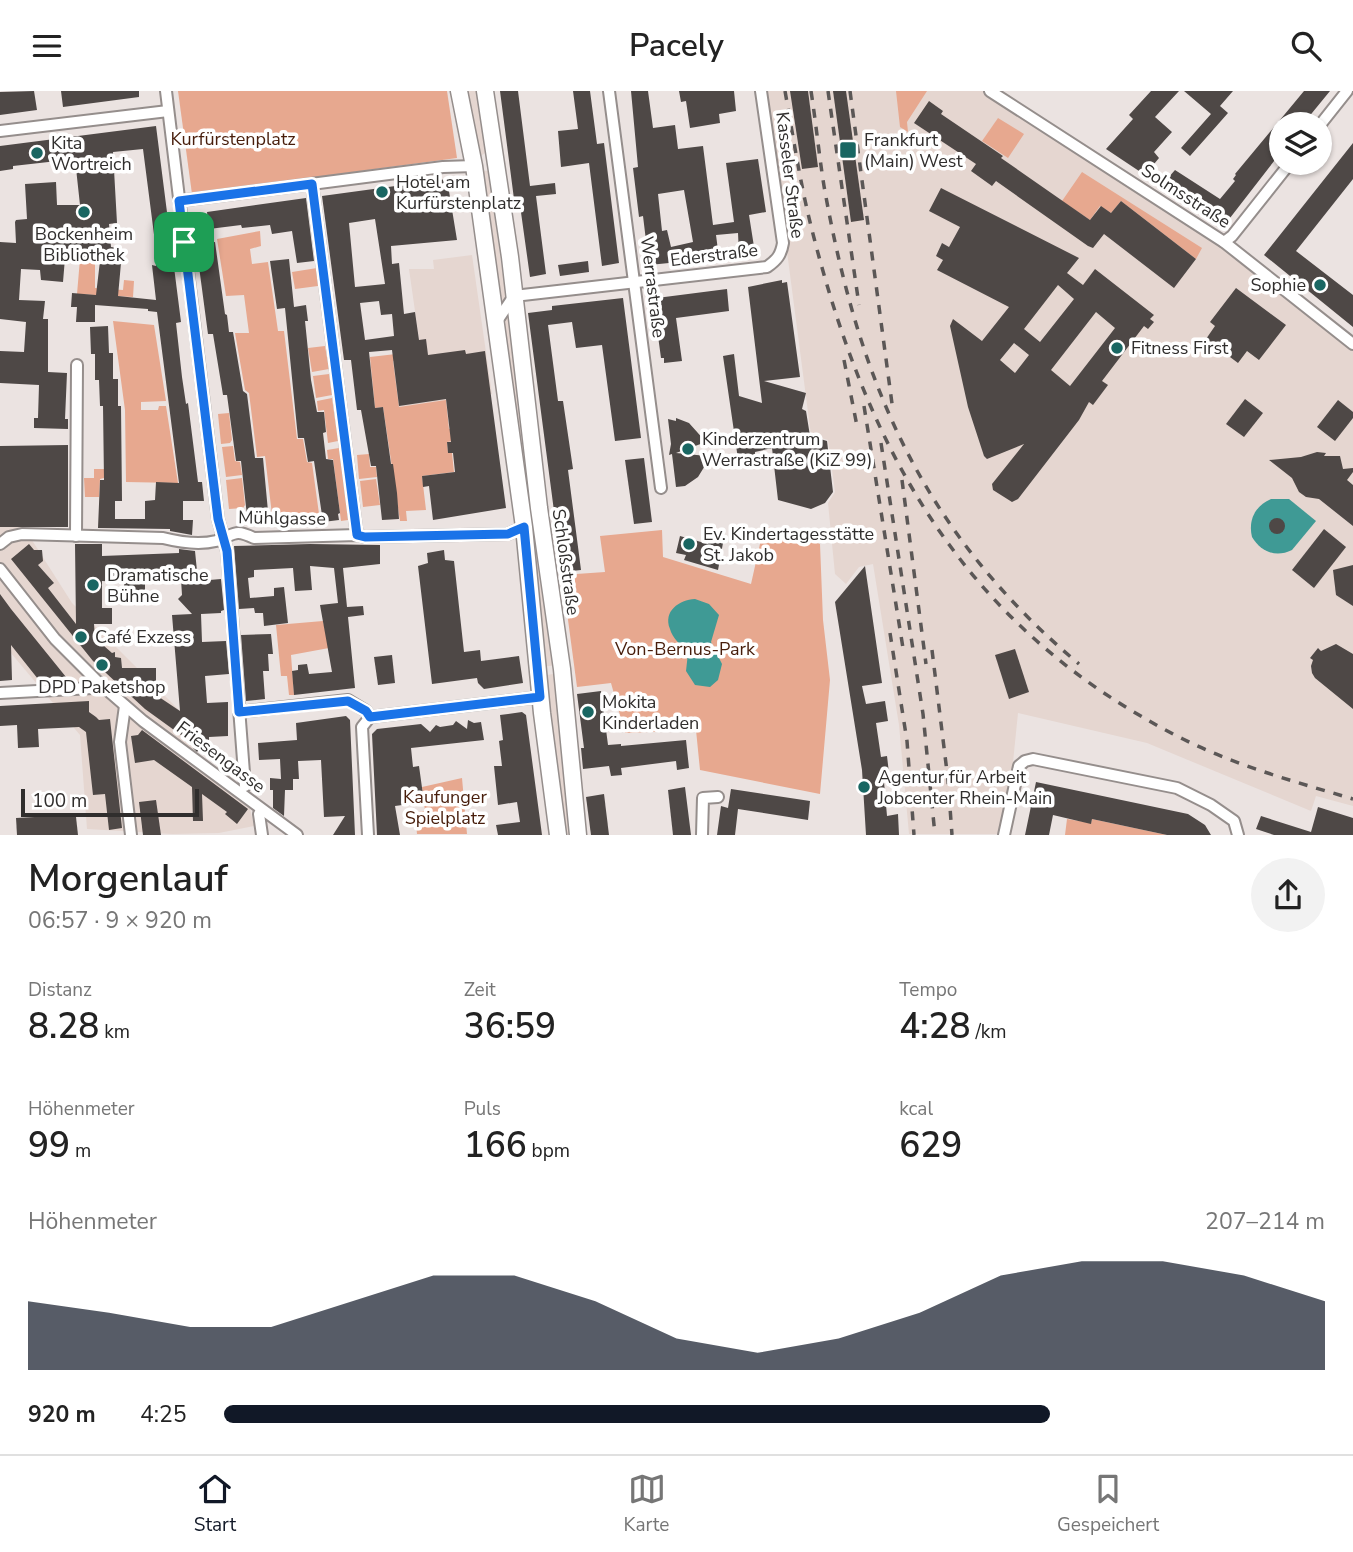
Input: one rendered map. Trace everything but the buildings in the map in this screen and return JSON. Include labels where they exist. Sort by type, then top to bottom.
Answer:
[{"type":"street","points":[[166,91],[218,519],[227,551],[245,786]]},
{"type":"street","name":"Schloßstraße","points":[[459,91],[474,166],[524,527],[540,697],[558,835]]},
{"type":"street","name":"Schloßstraße","points":[[485,91],[495,164],[522,295],[539,508],[562,669],[578,835]]},
{"type":"street","name":"Werrastraße","points":[[610,91],[661,488]]},
{"type":"street","name":"Kasseler Straße","points":[[761,91],[783,243],[776,261]]},
{"type":"street","name":"Solmsstraße","points":[[990,91],[1224,242],[1353,344]]},
{"type":"street","points":[[1330,112],[1347,91]]},
{"type":"street","points":[[0,131],[168,111]]},
{"type":"street","points":[[179,201],[443,167],[495,164]]},
{"type":"street","points":[[1224,242],[1280,175]]},
{"type":"street","points":[[312,184],[357,535]]},
{"type":"street","name":"Ederstraße","points":[[522,295],[767,267],[776,261]]},
{"type":"street","points":[[495,324],[522,295]]},
{"type":"street","points":[[76,536],[77,365]]},
{"type":"street","name":"Mühlgasse","points":[[0,544],[16,535],[163,538],[199,542],[215,541],[232,532],[241,532],[254,538],[365,537],[508,534],[524,527]]},
{"type":"street","name":"Friesengasse","points":[[0,569],[55,639],[98,682],[125,706],[297,835]]},
{"type":"street","points":[[0,693],[93,688],[98,682]]},
{"type":"street","points":[[368,835],[362,727],[370,717],[540,697]]},
{"type":"street","points":[[239,712],[348,701],[366,711],[370,717]]},
{"type":"street","points":[[125,706],[120,742],[131,835]]},
{"type":"street","points":[[1004,835],[1019,766],[1033,759],[1177,788],[1211,805],[1234,821],[1238,835]]},
{"type":"street","points":[[702,835],[703,799],[718,797]]},
{"type":"street","points":[[262,810],[259,814],[262,835]]},
{"type":"shaded area","points":[[465,91],[477,91],[478,97],[485,153],[476,159]]},
{"type":"shaded area","points":[[766,91],[990,91],[1224,242],[1353,344],[1353,806],[1316,796],[1311,811],[1147,743],[1018,713],[1012,772],[999,834],[909,834],[899,725],[873,564],[859,567],[846,584],[835,574],[828,503],[835,492],[828,440],[811,435]]},
{"type":"shaded area","points":[[477,170],[488,171],[505,290],[510,290],[510,299],[497,311]]},
{"type":"shaded area","points":[[472,255],[492,394],[399,407],[392,360],[396,360],[419,339],[409,269],[434,269],[433,260]]},
{"type":"shaded area","points":[[512,309],[558,665],[540,667],[502,319]]},
{"type":"shaded area","points":[[0,490],[72,603],[184,715],[200,770],[250,809],[254,826],[219,833],[172,834],[87,829],[80,735],[0,640]]},
{"type":"shaded area","points":[[559,673],[574,834],[562,834],[541,676]]},
{"type":"green space","name":"Kurfürstenplatz","points":[[178,91],[447,91],[457,158],[192,194]]},
{"type":"green space","points":[[896,91],[927,91],[907,122],[908,132],[900,127]]},
{"type":"green space","points":[[998,118],[1024,134],[1008,158],[982,141]]},
{"type":"green space","points":[[1082,172],[1202,248],[1196,259],[1121,201],[1111,213],[1100,206],[1090,220],[1062,201]]},
{"type":"green space","points":[[260,231],[261,246],[250,249],[252,264],[268,262],[278,331],[284,331],[297,439],[303,439],[307,462],[312,463],[320,521],[273,523],[265,456],[257,457],[249,393],[245,390],[235,333],[249,333],[244,295],[226,296],[217,239]]},
{"type":"green space","points":[[80,259],[95,261],[95,288],[123,290],[124,280],[134,281],[133,297],[77,294]]},
{"type":"green space","points":[[317,268],[318,286],[295,289],[292,272]]},
{"type":"green space","points":[[113,321],[154,325],[166,401],[141,402],[141,410],[158,410],[159,406],[166,406],[178,483],[126,482],[125,410]]},
{"type":"green space","points":[[325,346],[329,369],[312,372],[308,348]]},
{"type":"green space","points":[[396,354],[396,360],[393,361],[399,407],[446,400],[449,429],[478,426],[477,437],[447,442],[448,453],[452,453],[454,472],[422,476],[426,510],[406,511],[407,521],[400,521],[383,407],[375,408],[370,357]]},
{"type":"green space","points":[[329,374],[332,395],[316,398],[313,376]]},
{"type":"green space","points":[[332,398],[338,441],[328,443],[324,410],[318,411],[317,401]]},
{"type":"green space","points":[[229,413],[232,440],[230,443],[221,444],[218,414]]},
{"type":"green space","points":[[233,446],[235,461],[240,462],[242,475],[226,477],[222,447]]},
{"type":"green space","points":[[339,448],[348,520],[341,521],[333,459],[328,459],[327,450]]},
{"type":"green space","points":[[369,454],[370,467],[376,467],[377,477],[359,479],[357,455]]},
{"type":"green space","points":[[94,469],[104,469],[104,478],[100,479],[99,497],[85,497],[84,478],[94,478]]},
{"type":"green space","points":[[242,478],[245,505],[243,508],[229,509],[226,480]]},
{"type":"green space","points":[[376,479],[380,505],[363,507],[360,481]]},
{"type":"green space","name":"Von-Bernus-Park","points":[[764,526],[820,544],[823,620],[830,680],[820,794],[700,770],[696,730],[625,733],[611,683],[577,687],[562,575],[605,572],[600,536],[662,530],[663,557],[751,584]]},
{"type":"green space","points":[[323,621],[329,648],[291,655],[294,695],[289,695],[287,676],[281,676],[276,625]]},
{"type":"green space","name":"Kaufunger Spielplatz","points":[[462,778],[467,834],[417,834],[415,812],[425,811],[422,787]]},
{"type":"green space","points":[[1067,819],[1091,823],[1092,819],[1167,835],[1065,835]]},
{"type":"water","points":[[1271,499],[1289,499],[1316,521],[1292,550],[1269,552],[1252,537],[1254,514],[1261,505]]},
{"type":"water","points":[[695,599],[709,604],[719,615],[711,642],[722,664],[718,680],[710,687],[695,685],[686,671],[688,653],[673,636],[668,623],[671,612],[678,604]]},
{"type":"railway","points":[[785,91],[811,226],[834,309],[863,387],[897,460],[937,527],[985,589],[1041,645],[1107,695],[1183,739],[1245,765],[1353,799]]},
{"type":"railway","points":[[811,91],[824,186],[839,258],[857,326],[879,390],[906,450],[939,507],[978,562],[1025,614],[1079,664]]},
{"type":"railway","points":[[828,91],[859,305]]},
{"type":"railway","points":[[850,91],[893,411]]},
{"type":"railway","points":[[844,360],[857,426]]},
{"type":"railway","points":[[864,406],[903,648]]},
{"type":"railway","points":[[881,443],[923,714],[935,835]]},
{"type":"railway","points":[[902,480],[926,664]]},
{"type":"railway","points":[[890,633],[907,741],[914,835]]},
{"type":"railway","points":[[932,650],[952,835]]},
{"type":"place","name":"Frankfurt (Main) West","points":[[848,150]]},
{"type":"place","name":"Kita Wortreich","points":[[37,153]]},
{"type":"place","name":"Hotel am Kurfürstenplatz","points":[[382,192]]},
{"type":"place","name":"Bockenheim Bibliothek","points":[[84,212]]},
{"type":"place","name":"Sophie","points":[[1320,285]]},
{"type":"place","name":"Fitness First","points":[[1117,348]]},
{"type":"place","name":"Kinderzentrum Werrastraße (KiZ 99)","points":[[688,449]]},
{"type":"place","name":"Ev. Kindertagesstätte St. Jakob","points":[[689,544]]},
{"type":"place","name":"Dramatische Bühne","points":[[93,585]]},
{"type":"place","name":"Café Exzess","points":[[81,637]]},
{"type":"place","name":"DPD Paketshop","points":[[102,665]]},
{"type":"place","name":"Mokita Kinderladen","points":[[588,712]]},
{"type":"place","name":"Agentur für Arbeit Jobcenter Rhein-Main","points":[[864,787]]},
{"type":"route","points":[[312,184],[357,535],[508,534],[524,527],[540,697],[370,717],[357,704],[348,701],[239,712],[227,551],[218,519],[184,242],[179,201],[312,184]]}]
